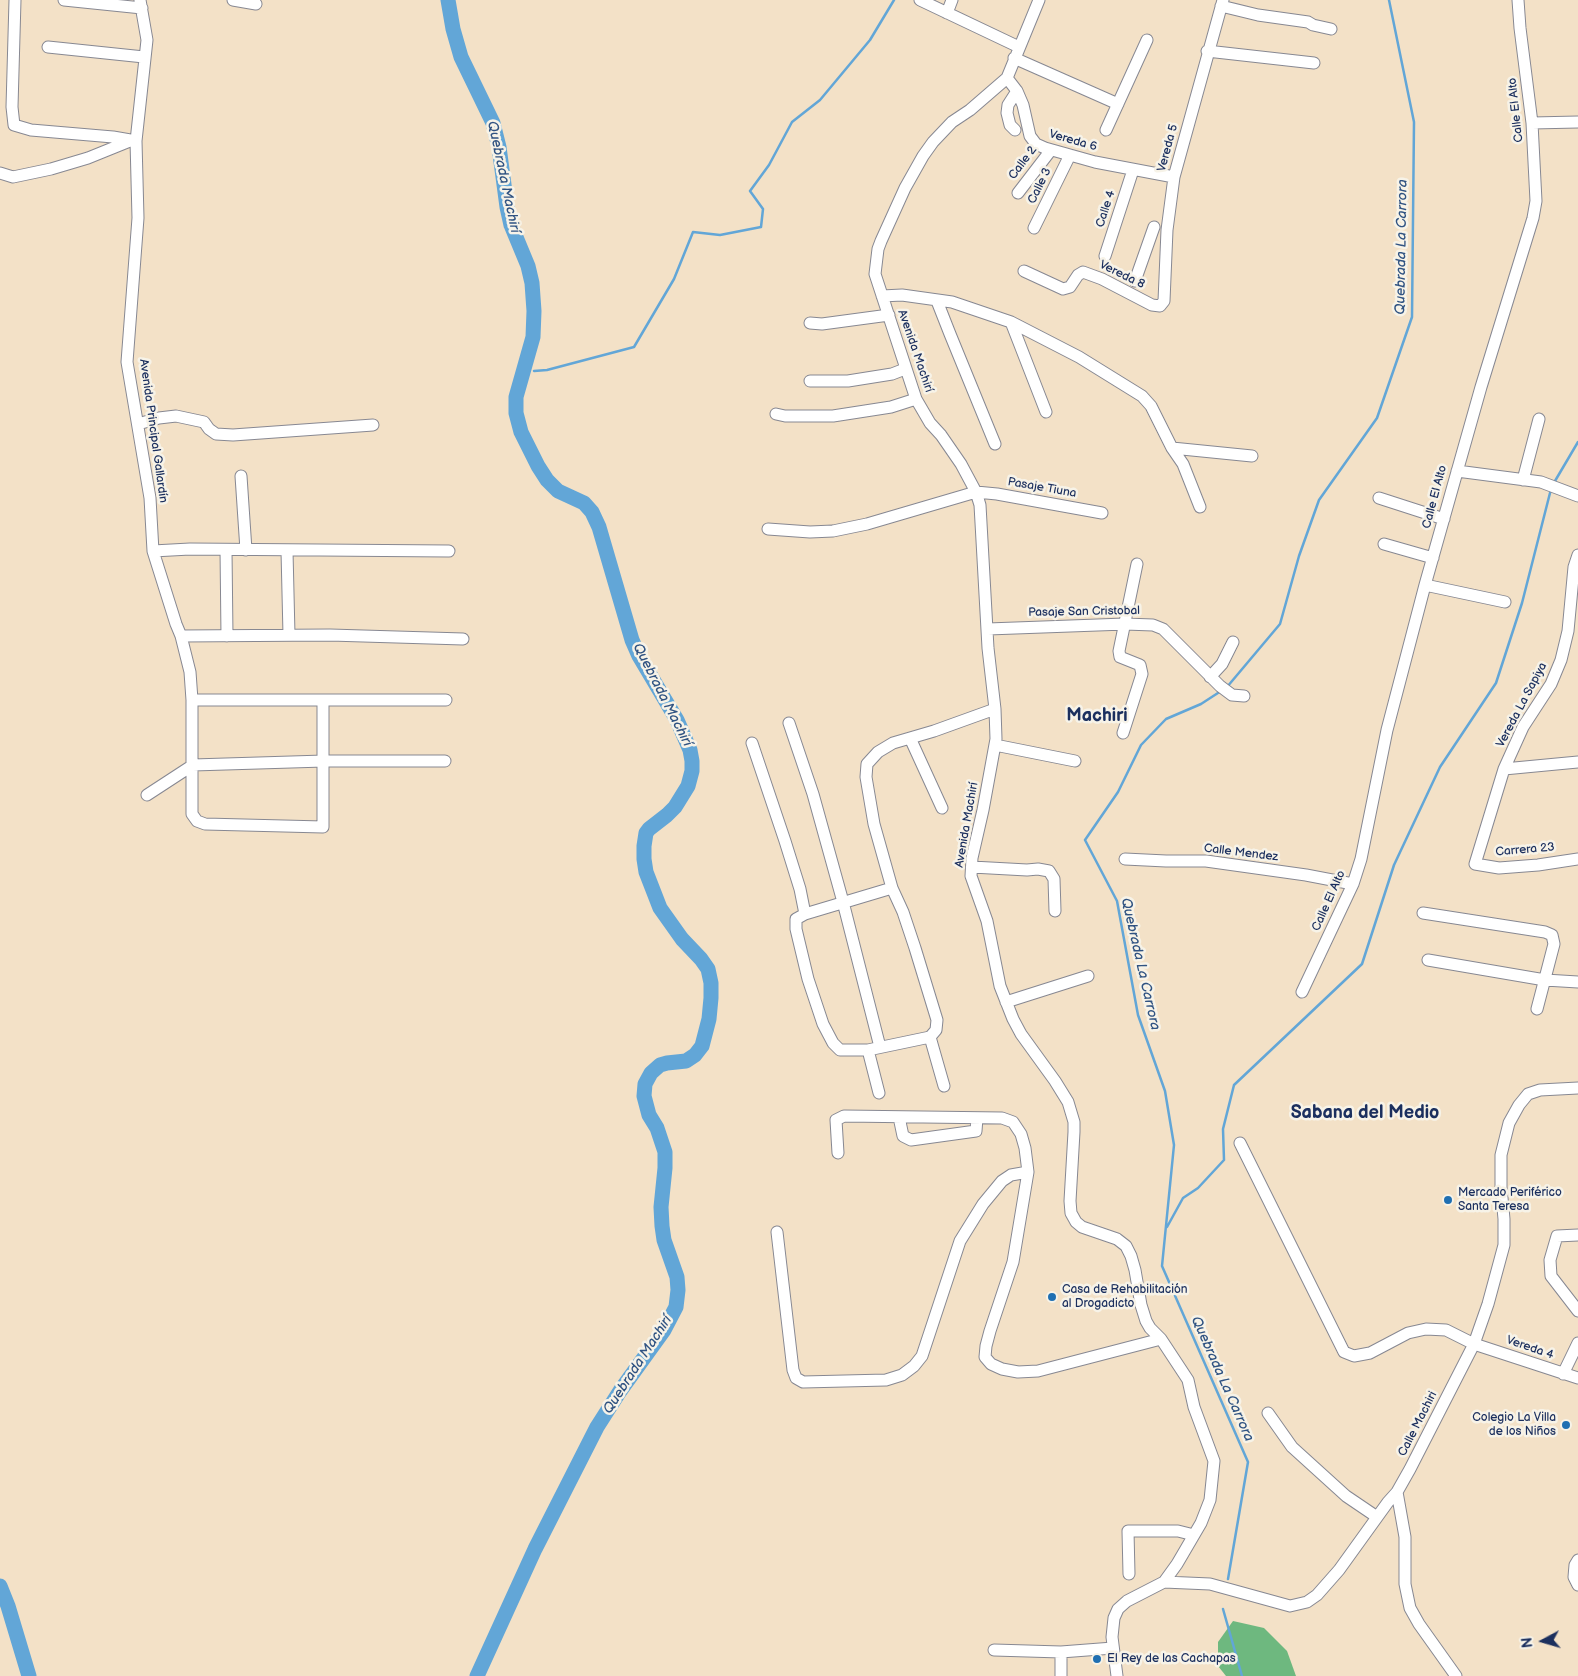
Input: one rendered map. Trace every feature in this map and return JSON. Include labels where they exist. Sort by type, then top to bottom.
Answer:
[{"type":"street","points":[[14,0],[12,108],[14,124],[32,130],[113,137],[133,141]]},
{"type":"street","points":[[64,0],[141,4]]},
{"type":"street","points":[[233,0],[256,4]]},
{"type":"street","points":[[920,0],[1019,47]]},
{"type":"street","points":[[947,13],[952,0]]},
{"type":"street","points":[[1007,78],[1039,0]]},
{"type":"street","name":"Calle El Alto","points":[[1302,992],[1353,884],[1361,859],[1386,730],[1481,387],[1533,218],[1536,200],[1532,123],[1518,0]]},
{"type":"street","points":[[1222,3],[1258,15],[1308,22],[1331,29]]},
{"type":"street","name":"Vereda 5","points":[[1160,306],[1164,301],[1167,230],[1174,177],[1222,3]]},
{"type":"street","name":"Avenida Principal Gallardín","points":[[141,4],[147,40],[133,141],[138,218],[127,362],[150,498],[153,551],[181,636],[190,672],[193,765],[192,814],[197,822],[205,824],[324,827],[324,761]]},
{"type":"street","points":[[1106,130],[1147,40]]},
{"type":"street","points":[[48,47],[144,57]]},
{"type":"street","points":[[1208,51],[1314,63]]},
{"type":"street","points":[[1014,58],[1118,104]]},
{"type":"street","name":"Vereda 6","points":[[1007,78],[1017,91],[1023,105],[1030,136],[1036,144],[1070,155],[1133,170],[1174,177]]},
{"type":"street","name":"Avenida Machirí","points":[[1007,78],[942,131],[933,142],[913,172],[878,248],[875,274],[916,399],[930,422],[961,464],[976,492],[980,505],[995,709],[995,745],[971,876],[988,921],[1000,986],[1021,1034],[1068,1102],[1074,1122],[1071,1213],[1076,1222],[1082,1227],[1117,1238],[1126,1246],[1133,1263],[1146,1321],[1161,1339],[1188,1380],[1194,1407],[1214,1461],[1210,1500],[1194,1535],[1164,1582]]},
{"type":"street","points":[[1015,130],[1010,124],[1007,113],[1008,105],[1017,91]]},
{"type":"street","points":[[1532,123],[1578,122]]},
{"type":"street","points":[[0,173],[14,177],[51,169],[88,158],[133,141]]},
{"type":"street","name":"Calle 2","points":[[1018,193],[1051,150]]},
{"type":"street","name":"Calle 3","points":[[1034,228],[1070,155]]},
{"type":"street","name":"Calle 4","points":[[1105,256],[1133,170]]},
{"type":"street","points":[[1135,281],[1154,227]]},
{"type":"street","points":[[1144,256],[1166,264]]},
{"type":"street","name":"Vereda 8","points":[[1024,271],[1063,289],[1070,286],[1078,275],[1083,272],[1102,279],[1152,305],[1160,306]]},
{"type":"street","points":[[882,296],[902,295],[952,302],[1012,322],[1079,357],[1142,396],[1151,406],[1182,464],[1200,507]]},
{"type":"street","points":[[938,301],[995,444]]},
{"type":"street","points":[[810,323],[822,324],[889,315]]},
{"type":"street","points":[[1012,322],[1046,412]]},
{"type":"street","points":[[810,381],[848,381],[892,374],[905,369]]},
{"type":"street","points":[[776,414],[833,416],[890,407],[916,399]]},
{"type":"street","points":[[138,424],[159,418],[176,416],[204,422],[216,434],[233,435],[373,425]]},
{"type":"street","points":[[1523,480],[1539,419]]},
{"type":"street","points":[[1172,448],[1252,456]]},
{"type":"street","points":[[1457,471],[1541,482],[1578,496]]},
{"type":"street","points":[[241,476],[246,550]]},
{"type":"street","points":[[768,529],[810,532],[833,531],[867,524],[976,492]]},
{"type":"street","name":"Pasaje Tiuna","points":[[976,492],[1102,513]]},
{"type":"street","points":[[1378,498],[1444,519]]},
{"type":"street","points":[[1384,544],[1433,558]]},
{"type":"street","points":[[153,551],[190,549],[448,551]]},
{"type":"street","points":[[226,550],[227,636]]},
{"type":"street","points":[[287,551],[289,635]]},
{"type":"street","name":"Vereda La Sapiya","points":[[1475,864],[1504,769],[1523,728],[1551,684],[1561,660],[1575,590],[1574,567],[1578,555]]},
{"type":"street","points":[[1123,733],[1142,674],[1140,665],[1120,657],[1119,651],[1137,564]]},
{"type":"street","points":[[1425,585],[1505,602]]},
{"type":"street","name":"Pasaje San Cristobal","points":[[988,629],[1125,624],[1139,624],[1163,629],[1220,686],[1232,695],[1244,696]]},
{"type":"street","points":[[181,636],[289,635],[463,639]]},
{"type":"street","points":[[1210,677],[1222,664],[1233,642]]},
{"type":"street","points":[[192,700],[446,700]]},
{"type":"street","points":[[324,700],[324,761]]},
{"type":"street","points":[[892,888],[805,914],[796,919],[796,929],[808,979],[823,1024],[833,1043],[840,1050],[874,1048],[930,1037],[936,1030],[937,1020],[912,939],[892,888],[874,824],[866,777],[867,764],[878,752],[893,742],[934,731],[995,709]]},
{"type":"street","points":[[790,723],[813,794],[843,902],[874,1048],[879,1093]]},
{"type":"street","points":[[910,738],[942,808]]},
{"type":"street","points":[[752,743],[800,889],[805,914]]},
{"type":"street","points":[[995,745],[1074,761]]},
{"type":"street","points":[[147,795],[193,765],[324,761],[445,761]]},
{"type":"street","points":[[1504,769],[1578,762]]},
{"type":"street","name":"Calle Mendez","points":[[1125,859],[1166,862],[1206,861],[1306,875],[1353,884]]},
{"type":"street","name":"Carrera 23","points":[[1475,864],[1499,868],[1578,859]]},
{"type":"street","points":[[972,867],[1049,871],[1054,879],[1056,911]]},
{"type":"street","points":[[1423,913],[1544,932],[1552,935],[1554,944],[1538,1009]]},
{"type":"street","points":[[1428,960],[1545,980],[1578,982]]},
{"type":"street","points":[[1006,1002],[1088,976]]},
{"type":"street","points":[[930,1037],[944,1086]]},
{"type":"street","name":"Calle Machiri","points":[[1164,1582],[1210,1584],[1290,1606],[1307,1602],[1317,1595],[1339,1570],[1397,1492],[1474,1344],[1488,1304],[1504,1245],[1501,1155],[1509,1123],[1518,1105],[1528,1094],[1540,1090],[1578,1088]]},
{"type":"street","points":[[838,1154],[836,1120],[844,1116],[1002,1118],[1013,1122],[1021,1134],[1028,1172],[1013,1262],[986,1346],[986,1357],[991,1364],[1002,1369],[1018,1372],[1038,1371],[1161,1339]]},
{"type":"street","points":[[899,1117],[903,1136],[911,1140],[976,1131],[977,1118]]},
{"type":"street","name":"Vereda 4","points":[[1240,1143],[1344,1352],[1354,1356],[1370,1353],[1408,1333],[1426,1329],[1446,1330],[1474,1344],[1578,1378]]},
{"type":"street","points":[[777,1232],[793,1370],[796,1378],[804,1382],[886,1380],[902,1375],[914,1366],[922,1356],[960,1241],[983,1204],[1002,1181],[1011,1175],[1028,1172]]},
{"type":"street","points":[[1578,1235],[1557,1236],[1550,1260],[1551,1276],[1578,1311]]},
{"type":"street","points":[[1563,1374],[1578,1344]]},
{"type":"street","points":[[1268,1413],[1292,1447],[1310,1465],[1346,1496],[1377,1517]]},
{"type":"street","points":[[1397,1492],[1405,1537],[1404,1584],[1410,1608],[1419,1624],[1456,1676]]},
{"type":"street","points":[[1129,1574],[1128,1531],[1178,1531],[1194,1535]]},
{"type":"street","points":[[1578,1560],[1575,1565],[1574,1577],[1578,1585]]},
{"type":"street","points":[[1117,1676],[1112,1628],[1118,1609],[1127,1601],[1164,1582]]},
{"type":"street","points":[[994,1650],[1061,1652],[1113,1648]]},
{"type":"street","points":[[1061,1652],[1061,1676]]},
{"type":"green space","points":[[1233,1621],[1264,1628],[1287,1651],[1296,1676],[1226,1676],[1218,1666],[1218,1642]]},
{"type":"waterway","name":"Quebrada Machirí","points":[[448,0],[453,29],[461,57],[493,123],[499,147],[511,225],[528,266],[532,283],[533,337],[516,397],[516,413],[521,432],[547,480],[558,491],[584,503],[592,512],[599,527],[632,640],[639,656],[677,720],[690,750],[692,771],[688,786],[675,807],[646,833],[644,859],[646,872],[660,908],[682,939],[708,969],[711,983],[709,1019],[702,1046],[695,1055],[686,1061],[660,1065],[651,1073],[645,1084],[644,1096],[649,1115],[657,1128],[665,1152],[661,1207],[662,1226],[664,1240],[677,1277],[676,1307],[664,1330],[620,1391],[597,1427],[535,1549],[477,1676]]},
{"type":"waterway","points":[[534,371],[547,370],[634,347],[674,279],[693,232],[720,235],[761,227],[763,209],[750,191],[769,165],[792,122],[820,100],[870,40],[894,0]]},
{"type":"waterway","name":"Quebrada La Carrora","points":[[1227,687],[1280,624],[1299,556],[1319,500],[1377,418],[1412,317],[1414,122],[1389,0]]},
{"type":"waterway","points":[[1555,481],[1578,442]]},
{"type":"waterway","points":[[1167,1227],[1183,1198],[1198,1188],[1224,1160],[1223,1129],[1234,1085],[1362,964],[1394,865],[1440,767],[1496,683],[1522,603],[1550,493]]},
{"type":"waterway","name":"Quebrada La Carrora","points":[[1221,691],[1201,704],[1166,719],[1141,745],[1118,792],[1085,840],[1117,901],[1138,1015],[1165,1091],[1174,1145],[1162,1266],[1248,1462],[1228,1579]]},
{"type":"waterway","points":[[0,1586],[29,1676]]},
{"type":"waterway","name":"Quebrada La Carrora","points":[[1223,1609],[1242,1676]]},
{"type":"place","name":"Mercado Periférico Santa Teresa","points":[[1448,1200]]},
{"type":"place","name":"Casa de Rehabilitación al Drogadicto","points":[[1052,1297]]},
{"type":"place","name":"Colegio La Villa de los Niños","points":[[1566,1425]]},
{"type":"place","name":"El Rey de las Cachapas","points":[[1097,1659]]},
{"type":"district","name":"Machiri","points":[[1097,716]]},
{"type":"district","name":"Sabana del Medio","points":[[1365,1113]]}]
